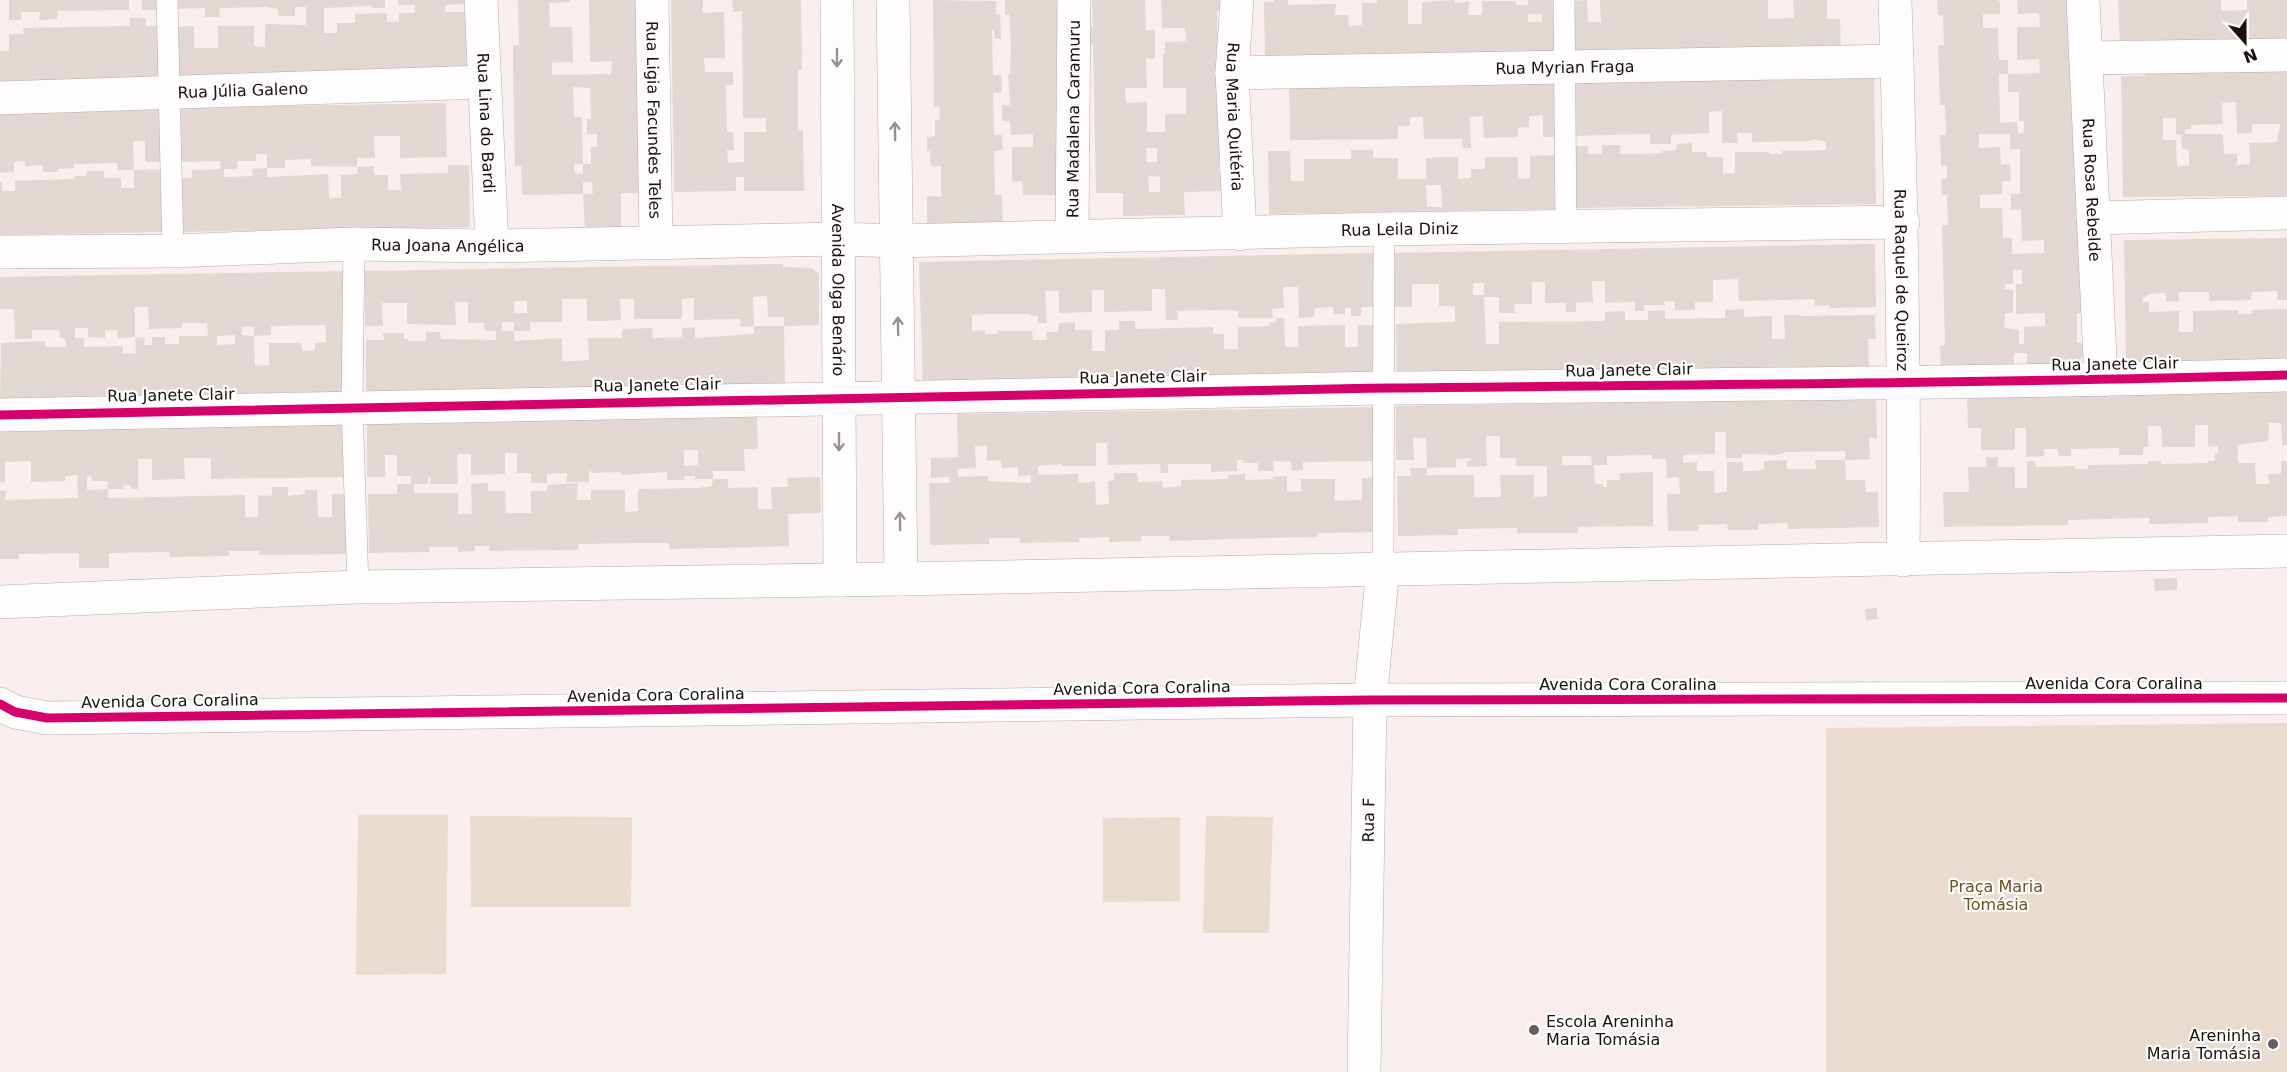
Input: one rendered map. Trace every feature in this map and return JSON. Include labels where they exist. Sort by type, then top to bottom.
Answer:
[{"type":"street","name":"Rua Lina do Bardi","points":[[481,0],[492,246]]},
{"type":"street","name":"Rua Ligia Facundes Teles","points":[[652,0],[656,242]]},
{"type":"street","name":"Avenida Olga Benário","points":[[837,0],[840,580]]},
{"type":"street","points":[[893,0],[901,579]]},
{"type":"street","name":"Rua Madalena Caramuru","points":[[1072,237],[1074,0]]},
{"type":"street","name":"Rua Maria Quitéria","points":[[1237,0],[1232,73],[1240,234]]},
{"type":"street","name":"Rua Raquel de Queiroz","points":[[1895,0],[1903,222],[1905,382],[1903,560]]},
{"type":"street","name":"Rua Rosa Rebelde","points":[[2083,0],[2101,380]]},
{"type":"street","points":[[2086,58],[2287,56]]},
{"type":"street","name":"Rua Myrian Fraga","points":[[1232,73],[1897,61]]},
{"type":"street","name":"Rua Júlia Galeno","points":[[0,98],[485,82]]},
{"type":"street","points":[[2093,218],[2287,213]]},
{"type":"street","name":"Rua Leila Diniz","points":[[897,241],[1384,230],[1903,222]]},
{"type":"street","name":"Rua Joana Angélica","points":[[0,252],[173,250],[354,243],[492,246],[838,239],[897,241]]},
{"type":"street","name":"Rua Janete Clair","points":[[0,415],[839,397],[2101,380],[2287,375]]},
{"type":"street","points":[[0,602],[358,587],[901,579],[2287,551]]},
{"type":"street","name":"Rua F","points":[[1364,1072],[1370,700],[1383,568]]},
{"type":"street","name":"Avenida Cora Coralina","points":[[0,704],[15,712],[47,718],[1370,700],[2287,698]]},
{"type":"lane","points":[[167,0],[173,250]]},
{"type":"lane","points":[[1564,0],[1566,228]]},
{"type":"lane","points":[[1383,568],[1384,230]]},
{"type":"lane","points":[[354,243],[352,406],[358,587]]},
{"type":"green space","name":"Praça Maria Tomásia","points":[[2287,723],[2287,1072],[1826,1072],[1826,728]]},
{"type":"green space","points":[[358,815],[448,815],[446,974],[356,975]]},
{"type":"green space","points":[[470,816],[632,817],[631,907],[471,907]]},
{"type":"green space","points":[[1206,816],[1273,817],[1269,933],[1203,933]]},
{"type":"green space","points":[[1180,817],[1180,901],[1103,902],[1103,818]]},
{"type":"building","points":[[9,0],[129,0],[129,10],[58,11],[57,19],[39,20],[40,12],[21,12],[21,20],[9,20]]},
{"type":"building","points":[[142,0],[159,0],[160,10],[142,10]]},
{"type":"building","points":[[175,0],[385,0],[385,8],[371,8],[372,6],[324,8],[324,33],[337,33],[337,23],[355,23],[355,14],[387,13],[387,22],[399,22],[399,13],[415,13],[415,5],[398,5],[398,0],[465,0],[465,4],[445,5],[445,12],[471,12],[472,76],[176,81],[176,27],[194,26],[194,48],[218,48],[218,26],[254,26],[254,46],[265,47],[265,24],[306,25],[306,7],[295,7],[295,16],[279,16],[278,9],[265,7],[220,8],[219,17],[205,17],[205,8],[175,9]]},
{"type":"building","points":[[518,0],[570,0],[570,2],[549,3],[550,27],[572,27],[573,62],[552,63],[552,75],[611,74],[612,61],[590,62],[589,0],[642,0],[645,193],[621,193],[621,229],[585,230],[583,194],[522,195],[521,166],[515,166],[513,76],[513,45],[519,45]],"holes":[[[573,87],[590,88],[591,119],[587,119],[587,134],[597,134],[597,147],[591,147],[591,164],[583,164],[582,117],[574,117]],[[574,164],[583,164],[583,174],[575,174]],[[583,182],[592,182],[593,194],[583,194]]]},
{"type":"building","points":[[671,0],[703,0],[703,13],[724,12],[725,58],[704,58],[705,72],[733,72],[733,85],[726,85],[727,132],[733,132],[734,150],[727,150],[728,163],[744,162],[744,132],[766,132],[766,118],[743,118],[742,11],[733,12],[732,0],[801,0],[802,70],[798,70],[798,131],[803,130],[804,191],[744,191],[744,177],[736,177],[736,191],[674,192]]},
{"type":"building","points":[[933,0],[996,1],[996,15],[1000,14],[1001,39],[995,39],[994,30],[992,30],[993,75],[1001,75],[1002,92],[993,93],[994,135],[1002,135],[1003,150],[994,151],[995,195],[1002,195],[1003,225],[927,226],[927,196],[941,197],[941,166],[931,166],[930,151],[927,151],[927,137],[935,136],[935,120],[940,119],[939,106],[934,107]]},
{"type":"building","points":[[1005,0],[1063,0],[1066,195],[1023,195],[1022,181],[1012,182],[1012,147],[1033,147],[1033,134],[1011,135],[1010,121],[1002,121],[1002,105],[1010,105],[1008,75],[1010,74],[1011,45],[1009,14],[1005,15]]},
{"type":"building","points":[[1092,0],[1145,0],[1146,30],[1155,30],[1155,59],[1146,58],[1147,88],[1125,88],[1126,103],[1147,102],[1147,132],[1165,132],[1165,114],[1186,114],[1186,88],[1163,88],[1165,42],[1186,41],[1185,28],[1162,28],[1161,0],[1221,0],[1221,11],[1217,11],[1219,131],[1225,159],[1219,160],[1219,174],[1224,174],[1225,191],[1184,192],[1185,215],[1123,216],[1123,193],[1096,193],[1093,44],[1085,44],[1085,27],[1093,27]],"holes":[[[1146,148],[1157,148],[1157,162],[1147,162]],[[1148,176],[1160,177],[1160,192],[1149,192]]]},
{"type":"building","points":[[1274,0],[1288,0],[1288,5],[1336,4],[1335,15],[1348,15],[1349,26],[1362,25],[1362,3],[1377,3],[1377,0],[1408,0],[1408,24],[1422,24],[1422,2],[1455,0],[1455,3],[1469,2],[1468,15],[1482,15],[1482,1],[1516,1],[1516,5],[1528,5],[1528,0],[1558,0],[1559,55],[1265,59],[1264,2],[1274,2]],"holes":[[[1528,14],[1542,14],[1542,22],[1528,22]]]},
{"type":"building","points":[[1587,0],[1588,22],[1601,22],[1600,0],[1768,0],[1768,19],[1794,18],[1793,0],[1827,0],[1827,19],[1840,19],[1841,50],[1570,55],[1569,1]]},
{"type":"building","points":[[1937,0],[1998,0],[2000,14],[1983,14],[1983,28],[1998,28],[1999,60],[2008,60],[2008,74],[2040,73],[2039,59],[2017,60],[2017,27],[2040,27],[2039,13],[2018,14],[2017,0],[2076,0],[2074,163],[2079,163],[2082,313],[2077,313],[2077,343],[2083,343],[2083,357],[2073,367],[2027,367],[2027,353],[2014,353],[2014,368],[1941,370],[1940,346],[1945,345],[1942,225],[1948,225],[1947,195],[1942,195],[1941,179],[1947,179],[1947,166],[1941,166],[1940,135],[1946,135],[1945,105],[1940,105],[1938,45],[1944,45],[1943,15],[1938,16]],"holes":[[[1999,74],[2008,74],[2008,92],[2019,92],[2019,121],[2024,121],[2024,133],[2018,134],[2017,122],[2000,123]],[[1979,134],[2010,134],[2010,149],[2020,149],[2020,194],[2011,194],[2011,210],[2021,209],[2022,241],[2044,240],[2044,253],[2012,254],[2012,238],[2003,238],[2002,208],[1980,208],[1980,195],[2002,194],[2002,181],[2011,181],[2010,164],[2001,165],[2000,147],[1979,148]],[[2013,270],[2022,270],[2022,284],[2016,284],[2016,314],[2045,313],[2045,326],[2024,327],[2024,344],[2019,344],[2019,330],[2004,328],[2005,313],[2013,313],[2013,290],[2005,289],[2005,284],[2013,284]]]},
{"type":"building","points":[[2118,0],[2221,0],[2221,11],[2247,10],[2247,0],[2287,0],[2287,42],[2120,45]]},
{"type":"building","points":[[130,18],[146,18],[146,26],[159,26],[161,80],[0,83],[0,51],[9,51],[9,34],[24,34],[23,28],[130,26]]},
{"type":"building","points":[[2287,70],[2287,196],[2123,197],[2121,76],[2145,76],[2145,73]],"holes":[[[2236,102],[2237,134],[2252,133],[2252,124],[2280,124],[2277,142],[2249,143],[2250,164],[2237,165],[2237,154],[2224,154],[2223,134],[2185,134],[2185,129],[2191,129],[2191,125],[2223,124],[2222,103]],[[2163,118],[2176,118],[2176,134],[2181,135],[2182,149],[2189,150],[2189,166],[2177,166],[2176,140],[2163,140]]]},
{"type":"building","points":[[1874,78],[1876,204],[1573,208],[1572,146],[1588,146],[1588,154],[1602,154],[1602,145],[1620,145],[1620,154],[1632,154],[1662,153],[1662,151],[1676,150],[1677,144],[1692,143],[1692,152],[1707,152],[1707,157],[1723,157],[1723,174],[1735,173],[1735,152],[1782,154],[1782,151],[1826,150],[1826,142],[1812,139],[1812,141],[1752,142],[1752,133],[1737,133],[1738,143],[1722,143],[1722,111],[1709,112],[1709,133],[1671,135],[1671,144],[1650,144],[1650,134],[1571,136],[1570,82]]},
{"type":"building","points":[[1559,83],[1559,137],[1543,137],[1543,115],[1529,116],[1529,127],[1518,128],[1518,137],[1484,138],[1483,116],[1470,117],[1471,148],[1463,148],[1462,139],[1424,139],[1423,117],[1410,117],[1410,126],[1398,126],[1398,139],[1290,140],[1289,88]]},
{"type":"building","points":[[446,103],[447,157],[400,158],[400,136],[374,136],[375,158],[357,158],[357,167],[374,166],[374,175],[388,175],[388,190],[401,190],[400,174],[448,173],[448,165],[469,165],[470,227],[180,232],[179,178],[192,178],[192,170],[221,169],[220,161],[178,162],[178,108]],"holes":[[[256,154],[267,154],[267,168],[252,169],[253,176],[224,177],[224,169],[238,169],[237,161],[256,161]],[[311,159],[311,166],[357,167],[358,174],[341,175],[341,198],[329,198],[328,174],[267,177],[267,168],[285,168],[285,160]]]},
{"type":"building","points":[[163,108],[163,162],[145,162],[145,141],[133,141],[134,170],[117,170],[117,163],[74,164],[74,168],[58,169],[58,172],[43,172],[43,165],[25,166],[25,161],[14,162],[14,172],[0,173],[0,110]]},
{"type":"building","points":[[1351,150],[1373,150],[1373,158],[1398,158],[1398,179],[1426,179],[1426,158],[1458,157],[1458,179],[1471,178],[1471,169],[1485,169],[1485,157],[1518,157],[1518,179],[1530,178],[1530,156],[1560,155],[1561,209],[1269,214],[1268,151],[1290,151],[1291,181],[1304,181],[1304,159],[1351,159]],"holes":[[[1426,185],[1441,185],[1442,207],[1427,207]]]},
{"type":"building","points":[[164,169],[165,232],[0,235],[0,182],[2,182],[2,191],[15,191],[15,181],[74,179],[74,176],[87,176],[87,171],[104,171],[104,178],[121,178],[121,188],[134,188],[134,170]]},
{"type":"building","points":[[2287,238],[2287,300],[2277,300],[2277,291],[2252,292],[2251,300],[2209,301],[2209,292],[2179,292],[2179,301],[2166,302],[2166,293],[2149,294],[2143,297],[2143,302],[2149,302],[2149,312],[2179,311],[2179,332],[2193,332],[2193,311],[2238,310],[2238,314],[2251,314],[2252,310],[2287,309],[2287,362],[2126,363],[2124,240]]},
{"type":"building","points":[[1875,244],[1876,307],[1830,308],[1829,305],[1815,306],[1814,299],[1739,301],[1738,279],[1713,280],[1713,302],[1695,302],[1695,310],[1675,310],[1675,302],[1664,301],[1665,305],[1644,305],[1644,311],[1635,311],[1635,302],[1605,303],[1605,281],[1592,281],[1593,302],[1576,303],[1576,312],[1566,312],[1566,303],[1545,303],[1545,282],[1532,282],[1532,304],[1514,304],[1515,313],[1499,313],[1499,297],[1484,297],[1486,344],[1499,344],[1499,322],[1605,321],[1605,312],[1625,311],[1625,320],[1648,320],[1648,311],[1665,310],[1665,319],[1725,318],[1725,310],[1744,309],[1744,317],[1772,316],[1772,339],[1785,339],[1784,315],[1875,315],[1876,339],[1868,339],[1869,368],[1397,377],[1396,324],[1455,322],[1455,306],[1439,306],[1439,284],[1412,284],[1412,307],[1395,307],[1394,253]],"holes":[[[1473,283],[1484,283],[1484,295],[1473,295]]]},
{"type":"building","points":[[1374,253],[1375,307],[1361,307],[1361,316],[1351,316],[1351,308],[1345,308],[1345,314],[1333,314],[1333,307],[1315,308],[1314,317],[1299,318],[1298,287],[1283,287],[1284,308],[1272,309],[1273,318],[1238,318],[1238,311],[1177,311],[1178,320],[1166,320],[1165,289],[1152,289],[1152,311],[1104,312],[1104,290],[1092,290],[1092,312],[1059,313],[1059,291],[1045,291],[1047,323],[1038,323],[1038,316],[1030,314],[972,315],[972,331],[985,330],[985,334],[998,334],[998,331],[1032,331],[1033,340],[1047,340],[1046,332],[1058,332],[1059,323],[1075,322],[1075,330],[1092,330],[1092,351],[1105,351],[1105,330],[1119,330],[1119,321],[1135,321],[1135,329],[1213,327],[1213,334],[1224,334],[1224,349],[1238,349],[1238,327],[1269,326],[1269,323],[1276,322],[1276,318],[1284,318],[1285,347],[1298,347],[1298,326],[1345,325],[1345,347],[1358,347],[1358,325],[1375,325],[1376,378],[923,390],[919,262]]},
{"type":"building","points":[[783,264],[783,267],[812,268],[819,274],[819,325],[784,326],[785,389],[366,396],[366,340],[384,340],[383,333],[404,333],[404,339],[408,341],[426,341],[426,332],[440,332],[441,339],[496,340],[496,331],[485,331],[484,323],[468,323],[468,302],[455,302],[456,325],[407,324],[407,303],[382,303],[383,326],[365,326],[365,271]],"holes":[[[767,296],[768,317],[784,317],[784,326],[754,326],[753,297]],[[694,298],[694,320],[740,319],[741,327],[754,326],[754,334],[695,338],[695,327],[682,328],[682,337],[653,338],[652,328],[622,329],[622,338],[588,338],[589,360],[562,361],[562,338],[515,341],[514,331],[530,331],[530,322],[562,322],[562,299],[587,299],[587,321],[604,321],[621,320],[620,299],[634,299],[634,319],[682,319],[682,299]],[[514,301],[527,301],[527,313],[514,313]],[[502,322],[514,322],[514,331],[502,331]]]},
{"type":"building","points":[[344,271],[345,397],[0,402],[1,343],[45,341],[45,347],[66,347],[65,338],[60,338],[59,330],[32,330],[32,339],[15,339],[14,309],[0,309],[0,277]],"holes":[[[135,307],[148,307],[149,329],[182,328],[182,323],[207,323],[208,336],[179,336],[179,344],[165,344],[165,337],[152,337],[152,345],[144,345],[145,338],[135,337]],[[326,325],[326,342],[315,343],[315,350],[302,351],[302,343],[269,343],[269,365],[255,366],[254,336],[271,335],[271,326]],[[242,327],[254,327],[254,336],[242,335]],[[75,328],[88,328],[88,337],[105,338],[105,330],[118,330],[117,338],[135,337],[136,353],[123,354],[123,346],[84,347],[84,338],[75,338]],[[235,335],[235,344],[217,345],[217,336]]]},
{"type":"building","points":[[2287,391],[2287,445],[2282,445],[2281,423],[2269,423],[2268,441],[2238,445],[2238,463],[2255,463],[2256,484],[2269,484],[2268,474],[2281,474],[2281,461],[2287,461],[2287,516],[2268,517],[2268,522],[2238,522],[2238,516],[2208,517],[2208,523],[2149,524],[2149,518],[2068,520],[2068,525],[1944,527],[1943,492],[1969,492],[1968,467],[1986,467],[1986,457],[1998,457],[1998,467],[2015,467],[2015,488],[2027,488],[2027,461],[2035,461],[2036,467],[2075,466],[2075,469],[2088,469],[2088,465],[2148,464],[2148,461],[2161,461],[2161,464],[2208,463],[2208,461],[2215,461],[2215,453],[2218,454],[2218,446],[2208,447],[2208,425],[2195,425],[2195,447],[2162,447],[2161,426],[2148,426],[2148,447],[2143,447],[2143,455],[2119,455],[2119,448],[2071,449],[2071,456],[2058,456],[2058,449],[2044,449],[2044,456],[2026,457],[2026,428],[2015,428],[2015,450],[1981,450],[1981,428],[1968,428],[1967,396]]},
{"type":"building","points":[[1876,398],[1877,438],[1869,438],[1870,459],[1845,460],[1846,480],[1865,480],[1866,492],[1878,492],[1879,527],[1788,529],[1787,523],[1758,524],[1758,530],[1728,530],[1727,524],[1698,525],[1698,531],[1668,531],[1667,494],[1680,494],[1679,477],[1667,478],[1666,459],[1652,459],[1652,455],[1607,456],[1607,465],[1594,465],[1595,484],[1603,484],[1603,487],[1607,487],[1607,480],[1620,480],[1620,473],[1653,472],[1653,526],[1578,527],[1578,533],[1517,533],[1517,528],[1458,529],[1458,535],[1398,536],[1397,476],[1411,476],[1410,468],[1427,468],[1426,438],[1413,438],[1414,460],[1396,460],[1396,406]],"holes":[[[1715,432],[1726,432],[1726,458],[1742,458],[1742,454],[1778,455],[1786,452],[1845,451],[1845,460],[1815,460],[1816,469],[1787,469],[1787,460],[1764,461],[1764,469],[1757,471],[1743,471],[1743,462],[1727,462],[1727,492],[1715,493],[1714,471],[1697,471],[1697,462],[1683,463],[1683,455],[1715,454]],[[1486,436],[1500,436],[1500,458],[1516,458],[1516,466],[1547,466],[1547,496],[1534,497],[1534,475],[1500,475],[1501,497],[1474,497],[1474,475],[1426,475],[1427,468],[1456,467],[1456,459],[1470,458],[1471,461],[1467,461],[1467,467],[1487,466]],[[1562,456],[1591,456],[1592,465],[1562,465]]]},
{"type":"building","points":[[1377,407],[1377,461],[1303,462],[1303,470],[1292,471],[1291,462],[1273,461],[1274,471],[1258,471],[1258,463],[1243,463],[1243,460],[1237,460],[1237,471],[1211,472],[1211,464],[1168,464],[1168,473],[1161,473],[1160,464],[1108,465],[1107,443],[1096,443],[1096,466],[1061,466],[1062,464],[1038,466],[1038,475],[1078,474],[1078,483],[1095,482],[1096,505],[1109,504],[1108,481],[1114,480],[1114,473],[1137,473],[1138,482],[1162,481],[1163,488],[1181,486],[1181,480],[1228,479],[1228,475],[1245,474],[1245,480],[1287,476],[1287,492],[1301,491],[1301,479],[1335,479],[1335,501],[1362,500],[1362,478],[1378,477],[1379,532],[1318,533],[1318,537],[1169,541],[1169,536],[1141,536],[1141,541],[1109,542],[1109,537],[1079,538],[1079,542],[1020,543],[1020,538],[989,538],[989,544],[930,545],[929,483],[950,483],[950,477],[931,478],[931,458],[958,457],[957,414]],"holes":[[[975,446],[987,446],[987,461],[1001,460],[1002,468],[1018,467],[1018,476],[1031,475],[1031,483],[988,481],[988,476],[958,477],[958,469],[976,468]]]},
{"type":"building","points":[[757,416],[758,449],[744,449],[745,471],[713,471],[713,479],[728,479],[728,488],[758,487],[758,509],[772,509],[771,487],[788,487],[787,478],[820,477],[821,513],[788,514],[789,546],[669,549],[669,543],[579,544],[578,550],[489,551],[489,546],[475,546],[475,551],[458,552],[458,547],[429,547],[429,552],[369,553],[368,494],[397,494],[397,484],[411,484],[411,476],[397,476],[397,455],[385,455],[385,477],[367,477],[367,423]],"holes":[[[684,450],[698,450],[698,465],[684,466]],[[505,453],[517,453],[517,473],[531,473],[531,483],[547,483],[547,474],[567,473],[567,482],[589,482],[589,471],[591,473],[621,472],[621,475],[667,472],[667,480],[685,480],[684,476],[695,476],[695,479],[713,479],[712,486],[638,489],[638,511],[625,512],[625,490],[591,490],[591,500],[577,500],[578,483],[548,485],[547,491],[531,491],[531,513],[506,513],[505,491],[488,491],[488,483],[471,484],[472,514],[458,514],[458,493],[414,493],[414,484],[428,484],[428,476],[431,478],[430,484],[458,484],[457,454],[471,454],[471,475],[505,474]]]},
{"type":"building","points":[[347,424],[348,477],[211,479],[211,458],[184,458],[185,479],[152,480],[152,459],[138,459],[138,489],[131,489],[131,486],[124,485],[123,489],[108,489],[108,498],[245,495],[245,517],[258,517],[258,495],[272,496],[272,487],[288,487],[288,496],[305,494],[305,490],[317,490],[318,517],[332,517],[332,494],[348,494],[349,554],[259,555],[259,551],[229,551],[229,556],[170,557],[169,552],[109,553],[109,568],[79,568],[79,553],[19,554],[19,559],[0,559],[0,491],[6,491],[5,500],[78,498],[77,475],[65,476],[65,481],[31,482],[31,461],[5,462],[5,482],[0,482],[0,430]],"holes":[[[91,476],[92,481],[107,481],[108,489],[87,490],[87,477]]]},
{"type":"building","points":[[2177,578],[2177,590],[2155,591],[2154,579]]},
{"type":"building","points":[[1877,608],[1877,619],[1866,620],[1865,609]]},
{"type":"cycle path","points":[[0,415],[869,396],[1951,382],[2287,375]]},
{"type":"cycle path","points":[[0,704],[15,712],[47,718],[1370,700],[2287,698]]},
{"type":"place","name":"Escola Areninha Maria Tomásia","points":[[1534,1030]]},
{"type":"place","name":"Areninha Maria Tomásia","points":[[2273,1044]]}]
